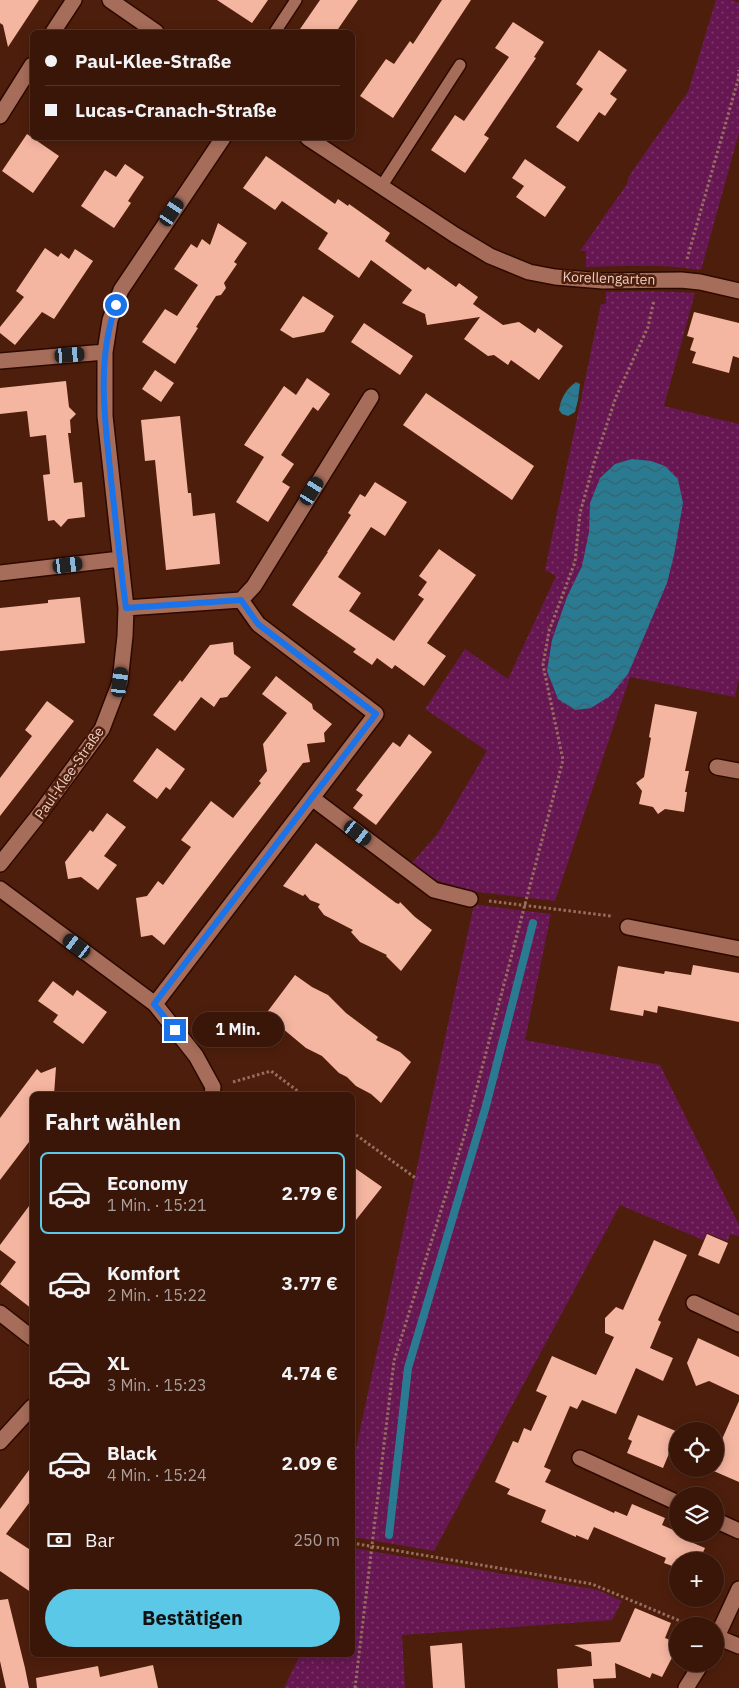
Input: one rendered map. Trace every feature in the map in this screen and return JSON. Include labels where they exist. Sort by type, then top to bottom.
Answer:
[{"type":"street","points":[[54,30],[74,0]]},
{"type":"street","points":[[110,0],[153,30]]},
{"type":"street","points":[[0,116],[30,68]]},
{"type":"street","name":"Paul-Klee-Straße","points":[[0,864],[102,729],[120,682],[126,608],[105,416],[105,352],[110,320],[121,290],[222,140]]},
{"type":"street","name":"Korellengarten","points":[[311,140],[455,235],[490,256],[529,272],[555,277],[603,281],[681,280],[700,282],[739,291]]},
{"type":"street","points":[[0,361],[105,352]]},
{"type":"street","points":[[126,608],[241,600],[254,586],[370,397]]},
{"type":"street","points":[[0,573],[120,559]]},
{"type":"street","points":[[154,1004],[376,714],[258,624],[241,600]]},
{"type":"street","points":[[717,767],[739,771]]},
{"type":"street","points":[[312,798],[434,890],[470,899]]},
{"type":"street","points":[[0,888],[154,1004],[196,1056],[213,1091]]},
{"type":"street","points":[[628,926],[739,950]]},
{"type":"street","points":[[694,1302],[739,1324]]},
{"type":"street","points":[[0,1313],[30,1336]]},
{"type":"street","points":[[0,1442],[30,1409]]},
{"type":"street","points":[[580,1458],[669,1499]]},
{"type":"street","points":[[724,1524],[739,1531]]},
{"type":"street","points":[[724,1622],[739,1589]]},
{"type":"street","points":[[724,1641],[739,1646]]},
{"type":"street","points":[[686,1688],[696,1672]]},
{"type":"lane","points":[[276,30],[296,0]]},
{"type":"lane","points":[[381,187],[460,65]]},
{"type":"path","points":[[681,280],[739,70]]},
{"type":"path","points":[[355,1688],[394,1361],[463,1140],[563,760],[543,665],[549,631],[575,562],[580,513],[594,462],[616,397],[648,326],[659,280]]},
{"type":"path","points":[[470,899],[612,916],[620,918],[628,926]]},
{"type":"path","points":[[213,1091],[271,1071],[299,1092]]},
{"type":"path","points":[[355,1134],[417,1180]]},
{"type":"path","points":[[355,1543],[592,1584],[671,1617]]},
{"type":"shaded area","points":[[716,0],[733,0],[739,3],[739,133],[701,270],[658,266],[586,267],[586,251],[580,251],[627,184],[629,176],[688,92]]},
{"type":"shaded area","points":[[654,291],[695,293],[664,406],[739,424],[739,677],[735,697],[630,677],[555,901],[471,891],[433,879],[412,863],[438,833],[487,751],[425,709],[465,649],[508,679],[556,576],[545,570],[601,304],[606,304],[606,292]]},
{"type":"shaded area","points":[[471,904],[551,914],[525,1040],[660,1065],[739,1225],[739,1236],[730,1234],[728,1241],[707,1233],[703,1240],[620,1205],[434,1551],[355,1537],[355,1453],[473,909]]},
{"type":"shaded area","points":[[355,1548],[598,1590],[622,1601],[612,1620],[402,1635],[405,1688],[284,1688],[299,1657],[355,1657]]},
{"type":"water","points":[[576,382],[580,384],[575,412],[568,416],[562,414],[559,410],[563,398]]},
{"type":"water","points":[[632,459],[651,461],[665,466],[678,479],[683,503],[674,555],[667,583],[628,674],[610,696],[591,708],[575,710],[558,699],[547,671],[552,640],[567,597],[582,566],[589,532],[590,503],[600,478],[615,464]]},
{"type":"building","points":[[0,0],[39,0],[8,47],[3,25],[0,23]]},
{"type":"building","points":[[217,0],[268,0],[252,23]]},
{"type":"building","points":[[320,0],[358,0],[337,30],[299,30]]},
{"type":"building","points":[[442,0],[471,0],[393,118],[360,96],[386,59],[394,64],[410,41],[413,44]]},
{"type":"building","points":[[513,22],[544,42],[534,57],[536,58],[484,135],[489,138],[465,173],[431,150],[455,115],[464,121],[509,57],[495,48]]},
{"type":"building","points":[[599,50],[627,70],[610,94],[617,99],[605,116],[599,112],[578,142],[556,127],[583,89],[576,84]]},
{"type":"building","points":[[27,134],[30,136],[30,140],[36,140],[59,156],[33,193],[2,171]]},
{"type":"building","points":[[266,156],[335,204],[338,199],[348,206],[349,204],[390,233],[385,241],[425,270],[428,267],[456,287],[459,283],[478,297],[473,304],[503,325],[519,322],[535,333],[538,328],[563,346],[539,380],[511,360],[508,365],[494,355],[488,356],[464,339],[480,317],[427,325],[425,314],[402,303],[412,290],[371,260],[359,278],[318,249],[328,233],[282,201],[275,210],[243,188]]},
{"type":"building","points":[[525,159],[566,187],[545,217],[516,197],[524,186],[512,178]]},
{"type":"building","points":[[125,164],[144,177],[128,201],[131,203],[114,228],[81,206],[105,170],[116,177]]},
{"type":"building","points":[[218,223],[247,243],[234,262],[237,264],[224,283],[226,288],[221,295],[216,296],[175,364],[142,342],[165,309],[177,316],[198,285],[174,269],[191,244],[197,248],[202,239],[210,245]]},
{"type":"building","points":[[45,248],[58,257],[61,253],[69,259],[75,249],[93,261],[54,319],[42,312],[15,345],[0,333],[0,327],[24,297],[16,291]]},
{"type":"building","points":[[303,296],[334,316],[324,332],[293,338],[280,330]]},
{"type":"building","points":[[694,312],[739,323],[739,358],[733,356],[729,373],[692,363],[696,352],[690,350],[694,338],[687,336]]},
{"type":"building","points":[[364,323],[413,356],[400,375],[351,342]]},
{"type":"building","points":[[155,370],[174,383],[161,402],[142,389]]},
{"type":"building","points":[[307,378],[330,394],[318,411],[313,407],[281,455],[294,464],[282,482],[290,487],[268,522],[236,502],[264,457],[244,445],[284,386],[296,395]]},
{"type":"building","points":[[66,381],[69,407],[76,414],[70,420],[71,433],[68,433],[74,483],[82,482],[85,517],[68,519],[61,527],[54,520],[48,521],[43,475],[50,474],[46,435],[30,437],[27,411],[0,414],[0,388]]},
{"type":"building","points":[[426,393],[534,466],[512,500],[403,425]]},
{"type":"building","points":[[180,416],[188,493],[191,493],[193,516],[215,513],[220,564],[166,570],[155,460],[145,461],[141,420]]},
{"type":"building","points":[[375,482],[407,502],[385,536],[371,527],[338,577],[361,593],[349,611],[394,641],[424,599],[418,595],[427,582],[419,576],[439,549],[476,575],[427,643],[446,656],[424,686],[395,665],[392,669],[377,658],[372,665],[353,652],[356,649],[292,605],[351,515],[348,513],[360,494],[365,497]]},
{"type":"building","points":[[80,597],[85,643],[0,651],[0,608],[48,603],[48,600]]},
{"type":"building","points":[[233,642],[234,654],[251,667],[227,697],[220,698],[214,707],[201,697],[175,731],[153,715],[180,680],[182,682],[210,645]]},
{"type":"building","points":[[276,676],[312,704],[313,709],[332,724],[324,733],[325,742],[307,744],[310,762],[303,763],[164,945],[152,935],[141,937],[136,898],[147,896],[158,881],[163,885],[191,847],[181,840],[211,801],[233,818],[261,783],[259,781],[267,771],[263,744],[287,713],[262,694]]},
{"type":"building","points":[[47,701],[74,721],[0,816],[0,778],[32,736],[25,730]]},
{"type":"building","points":[[655,704],[697,712],[685,771],[689,771],[684,812],[665,809],[658,814],[653,807],[639,804],[642,791],[636,783],[644,777]]},
{"type":"building","points":[[409,734],[432,752],[376,825],[353,808],[363,795],[356,790],[393,742],[400,747]]},
{"type":"building","points":[[157,748],[185,769],[170,790],[166,787],[157,799],[133,781]]},
{"type":"building","points":[[107,813],[126,827],[104,856],[117,865],[98,890],[81,877],[68,879],[65,862],[90,830],[93,832]]},
{"type":"building","points":[[316,843],[396,903],[399,904],[400,902],[432,930],[401,971],[387,955],[360,942],[351,932],[353,930],[324,915],[318,907],[320,904],[310,900],[305,894],[303,896],[283,886]]},
{"type":"building","points":[[693,965],[739,973],[739,1022],[658,1006],[657,1013],[644,1010],[643,1016],[610,1010],[618,966],[664,974],[665,971],[691,975]]},
{"type":"building","points":[[295,975],[328,995],[346,1013],[378,1037],[376,1040],[400,1052],[411,1062],[381,1103],[371,1094],[356,1086],[347,1077],[339,1073],[322,1056],[306,1048],[282,1028],[273,1024],[265,1015]]},
{"type":"building","points":[[53,981],[73,996],[77,990],[107,1012],[83,1044],[53,1022],[58,1015],[38,1001]]},
{"type":"building","points":[[56,1067],[54,1092],[30,1092],[30,1141],[0,1180],[0,1118],[37,1069],[41,1073]]},
{"type":"building","points":[[355,1168],[382,1187],[355,1221]]},
{"type":"building","points":[[30,1205],[30,1307],[0,1284],[16,1262],[0,1250],[0,1245]]},
{"type":"building","points":[[707,1234],[728,1243],[719,1264],[698,1255]]},
{"type":"building","points":[[654,1240],[687,1255],[658,1320],[661,1322],[650,1348],[673,1358],[663,1381],[636,1368],[616,1414],[582,1400],[577,1409],[570,1406],[544,1467],[551,1470],[545,1482],[614,1513],[615,1511],[627,1516],[632,1504],[665,1518],[662,1525],[669,1528],[669,1542],[691,1542],[705,1548],[703,1552],[669,1552],[669,1565],[664,1563],[666,1558],[594,1527],[588,1540],[541,1522],[546,1510],[507,1494],[510,1489],[495,1482],[513,1441],[518,1443],[524,1428],[531,1431],[547,1396],[536,1391],[552,1356],[596,1375],[614,1337],[605,1333],[605,1318],[616,1307],[623,1310]]},
{"type":"building","points":[[698,1338],[739,1357],[739,1395],[709,1381],[696,1386],[687,1363]]},
{"type":"building","points":[[739,1401],[739,1482],[724,1476],[724,1435]]},
{"type":"building","points":[[638,1415],[669,1428],[669,1454],[663,1468],[627,1453],[632,1441],[628,1439]]},
{"type":"building","points":[[30,1469],[30,1502],[6,1534],[30,1550],[30,1592],[0,1571],[0,1509]]},
{"type":"building","points":[[8,1599],[29,1688],[6,1688],[0,1661],[0,1600]]},
{"type":"building","points":[[635,1608],[669,1622],[665,1638],[669,1640],[669,1663],[662,1677],[652,1673],[650,1678],[615,1663],[616,1678],[593,1679],[594,1688],[558,1688],[557,1669],[592,1666],[591,1652],[574,1645],[620,1642]]},
{"type":"building","points":[[462,1643],[465,1688],[433,1688],[430,1646]]},
{"type":"building","points":[[153,1665],[158,1688],[37,1688],[36,1678],[98,1666],[100,1677]]},
{"type":"waterway","points":[[389,1535],[408,1368],[486,1106],[533,923]]},
{"type":"route","points":[[116,305],[110,320],[105,352],[105,416],[126,608],[241,600],[258,624],[376,714],[154,1004],[175,1030]]}]
